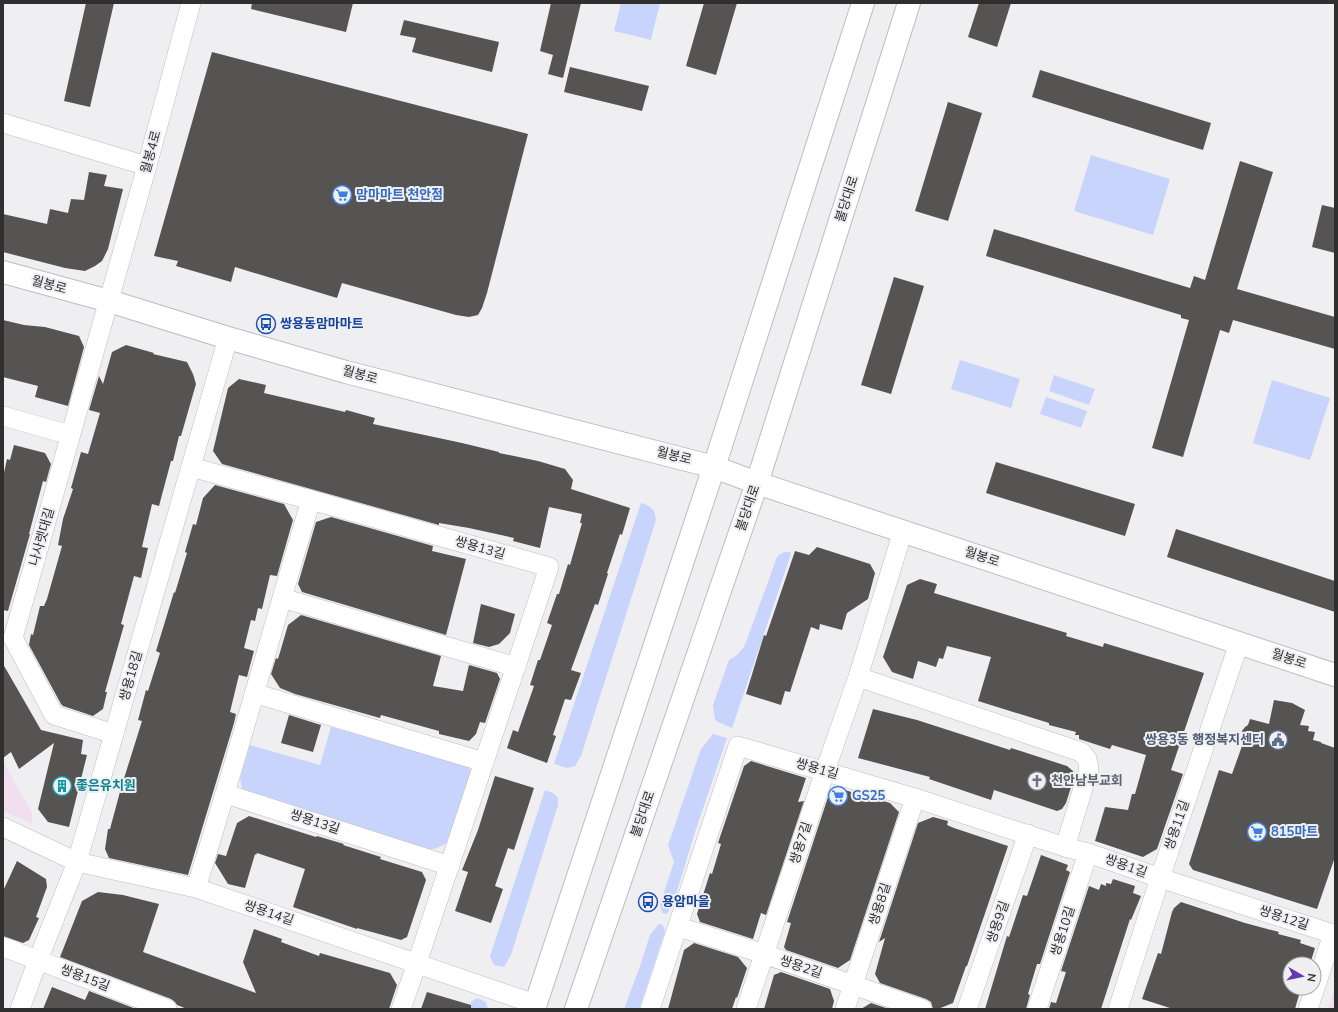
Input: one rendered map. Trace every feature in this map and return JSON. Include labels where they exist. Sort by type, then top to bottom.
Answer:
[{"type":"main road","points":[[535,1006],[714,467],[864,3]]},
{"type":"main road","name":"불당대로","points":[[576,1009],[757,483],[909,3]]},
{"type":"main road","name":"월봉로","points":[[3,272],[109,301],[228,338],[346,372],[714,467],[757,483],[1335,675]]},
{"type":"street","name":"월봉4로","points":[[109,301],[191,3]]},
{"type":"street","points":[[3,123],[147,166]]},
{"type":"street","name":"나사렛대길","points":[[109,301],[70,435],[8,637],[54,715],[114,734]]},
{"type":"street","name":"쌍용18길","points":[[20,1009],[77,862],[228,338]]},
{"type":"street","points":[[3,416],[70,435]]},
{"type":"street","name":"쌍용13길","points":[[191,467],[549,567],[401,1009]]},
{"type":"street","points":[[196,888],[226,794],[311,500]]},
{"type":"street","name":"쌍용7길","points":[[746,1009],[825,771],[858,677],[903,531]]},
{"type":"street","points":[[282,598],[516,667]]},
{"type":"street","name":"쌍용11길","points":[[1122,1008],[1160,878],[1239,643]]},
{"type":"street","points":[[858,677],[1081,752],[1087,759],[1089,769],[1065,846]]},
{"type":"street","points":[[254,693],[484,762]]},
{"type":"street","name":"쌍용1길","points":[[650,1009],[679,927],[738,746],[915,798],[1088,853],[1160,878]]},
{"type":"street","name":"쌍용13길","points":[[226,794],[450,866]]},
{"type":"street","name":"쌍용8길","points":[[845,1009],[915,798]]},
{"type":"street","name":"쌍용14길","points":[[3,827],[77,862],[196,888],[417,963],[535,1006]]},
{"type":"street","name":"쌍용9길","points":[[968,1009],[1028,834]]},
{"type":"street","name":"쌍용10길","points":[[1037,1009],[1088,853]]},
{"type":"street","name":"쌍용12길","points":[[1160,878],[1333,934],[1308,1009]]},
{"type":"street","name":"쌍용2길","points":[[679,927],[764,954],[922,1009]]},
{"type":"street","name":"쌍용15길","points":[[3,948],[167,1009]]},
{"type":"shaded area","points":[[621,3],[660,3],[651,40],[614,31]]},
{"type":"shaded area","points":[[1091,155],[1170,179],[1153,235],[1074,211]]},
{"type":"shaded area","points":[[960,360],[1020,379],[1011,408],[951,389]]},
{"type":"shaded area","points":[[1054,375],[1095,389],[1089,405],[1049,391]]},
{"type":"shaded area","points":[[1272,380],[1330,398],[1310,460],[1253,443]]},
{"type":"shaded area","points":[[1046,397],[1087,411],[1081,428],[1040,414]]},
{"type":"shaded area","points":[[641,503],[652,508],[655,513],[656,520],[581,756],[575,766],[567,768],[554,764]]},
{"type":"shaded area","points":[[785,552],[790,552],[791,554],[732,728],[715,720],[713,705],[729,660],[737,655],[746,642],[777,557]]},
{"type":"shaded area","points":[[331,727],[466,765],[472,771],[452,841],[429,850],[242,789],[240,778],[250,745],[320,765]]},
{"type":"shaded area","points":[[713,734],[727,738],[694,835],[674,901],[667,914],[662,913],[660,904],[674,862],[668,845],[701,749]]},
{"type":"shaded area","points":[[3,761],[32,813],[32,824],[3,811]]},
{"type":"shaded area","points":[[545,790],[553,793],[558,798],[558,805],[511,955],[504,967],[494,965],[490,956]]},
{"type":"shaded area","points":[[659,924],[663,925],[665,931],[639,1009],[624,1009],[650,935]]},
{"type":"shaded area","points":[[1335,987],[1335,1009],[1328,1009]]},
{"type":"shaded area","points":[[477,998],[486,1002],[488,1009],[469,1009],[471,1002]]},
{"type":"building","points":[[86,3],[114,3],[90,107],[64,101]]},
{"type":"building","points":[[252,3],[353,3],[346,32],[251,9]]},
{"type":"building","points":[[551,3],[581,3],[563,78],[548,74],[553,55],[540,51]]},
{"type":"building","points":[[704,3],[737,3],[716,75],[686,66]]},
{"type":"building","points":[[979,3],[1011,3],[997,47],[968,37]]},
{"type":"building","points":[[404,20],[499,42],[492,72],[412,52],[416,38],[400,35]]},
{"type":"building","name":"맘마마트 천안점","points":[[212,52],[528,134],[487,293],[478,315],[469,317],[456,315],[342,283],[337,298],[235,267],[231,282],[176,266],[178,261],[154,256]]},
{"type":"building","points":[[570,67],[649,86],[642,111],[564,92]]},
{"type":"building","points":[[1040,70],[1211,123],[1203,150],[1032,97]]},
{"type":"building","points":[[948,102],[982,113],[948,221],[915,211]]},
{"type":"building","points":[[1240,161],[1273,172],[1237,289],[1335,317],[1335,349],[1233,320],[1229,333],[1220,330],[1183,457],[1152,448],[1189,320],[1181,318],[1181,315],[986,256],[994,229],[1190,288],[1194,276],[1205,280]]},
{"type":"building","points":[[89,172],[107,175],[104,186],[123,189],[108,249],[102,261],[85,271],[65,268],[3,252],[3,214],[47,224],[50,209],[68,213],[71,199],[84,200]]},
{"type":"building","points":[[1322,205],[1335,208],[1335,253],[1312,247]]},
{"type":"building","points":[[894,277],[924,286],[891,394],[861,385]]},
{"type":"building","points":[[3,320],[24,325],[45,327],[79,336],[84,347],[68,406],[35,397],[38,386],[3,377]]},
{"type":"building","points":[[126,345],[154,353],[153,354],[187,362],[196,384],[181,436],[179,436],[173,461],[171,461],[159,506],[152,504],[142,547],[148,548],[141,578],[134,576],[121,624],[124,625],[105,692],[107,692],[103,709],[93,716],[61,704],[29,645],[40,606],[44,606],[47,599],[62,546],[58,545],[63,519],[73,489],[71,488],[81,452],[88,454],[100,413],[89,410],[99,376],[103,384],[112,352]]},
{"type":"building","points":[[239,379],[266,385],[264,393],[345,412],[346,410],[375,418],[373,424],[462,443],[565,469],[573,480],[571,489],[630,508],[622,535],[620,534],[607,573],[608,574],[598,605],[595,604],[571,670],[581,673],[571,700],[565,699],[553,735],[556,736],[547,763],[507,748],[513,730],[518,732],[534,686],[530,685],[552,625],[547,623],[557,594],[559,594],[568,564],[570,565],[582,523],[580,523],[582,514],[549,507],[540,548],[513,541],[514,538],[469,528],[439,523],[439,525],[222,464],[213,451],[228,388]]},
{"type":"building","points":[[14,445],[45,453],[51,464],[46,482],[43,481],[30,534],[8,611],[3,610],[3,477],[7,459],[10,460]]},
{"type":"building","points":[[996,462],[1135,504],[1125,536],[986,493]]},
{"type":"building","points":[[215,485],[284,504],[293,520],[277,576],[270,575],[262,609],[258,608],[255,621],[251,620],[244,648],[254,651],[247,677],[239,675],[230,712],[236,714],[234,723],[188,875],[109,858],[105,849],[108,829],[110,829],[142,721],[138,720],[146,690],[148,691],[160,653],[156,651],[187,553],[185,552],[193,524],[196,525],[203,498]]},
{"type":"building","points":[[331,517],[433,546],[432,551],[466,559],[446,635],[302,592],[298,584],[316,522]]},
{"type":"building","points":[[1176,529],[1335,581],[1335,612],[1167,557]]},
{"type":"building","points":[[817,547],[870,564],[875,573],[868,599],[847,613],[842,630],[820,624],[819,630],[811,627],[790,692],[785,691],[781,705],[746,694],[764,635],[766,636],[795,551],[809,555]]},
{"type":"building","points":[[920,579],[937,584],[934,593],[1067,633],[1066,636],[1103,647],[1104,643],[1204,673],[1171,770],[1183,774],[1157,849],[1143,857],[1095,841],[1105,807],[1128,810],[1132,794],[1135,794],[1146,755],[1112,745],[1110,749],[1079,739],[1079,735],[1075,735],[1076,732],[1049,725],[1049,723],[978,701],[991,657],[947,646],[943,659],[939,658],[936,667],[918,661],[913,679],[892,672],[883,657],[907,585]]},
{"type":"building","points":[[481,604],[515,614],[510,633],[499,644],[489,647],[473,643]]},
{"type":"building","points":[[301,615],[441,656],[433,686],[463,691],[469,665],[497,673],[500,679],[485,723],[480,722],[476,734],[469,741],[439,734],[439,731],[381,715],[380,718],[295,694],[280,688],[271,674],[276,658],[278,659],[288,625]]},
{"type":"building","points":[[3,664],[41,730],[83,740],[81,754],[87,755],[69,827],[48,822],[38,809],[54,743],[19,769],[11,752],[3,758]]},
{"type":"building","points":[[1274,700],[1292,703],[1305,710],[1300,725],[1309,726],[1308,731],[1315,732],[1313,740],[1335,748],[1335,857],[1317,909],[1193,870],[1189,864],[1219,770],[1232,774],[1242,746],[1242,731],[1248,725],[1250,719],[1269,724]]},
{"type":"building","points":[[873,709],[917,720],[1010,750],[1011,748],[1067,766],[1073,771],[1074,778],[1066,803],[1062,809],[1057,811],[994,790],[991,800],[929,779],[930,777],[858,758]]},
{"type":"building","points":[[289,715],[321,725],[313,752],[281,743]]},
{"type":"building","points":[[751,761],[806,778],[798,802],[804,801],[766,915],[761,913],[753,939],[700,922],[697,914],[710,873],[712,874],[721,844],[718,843],[744,766]]},
{"type":"building","points":[[495,776],[534,788],[514,850],[508,848],[495,886],[503,889],[491,923],[455,911],[468,872],[462,870],[478,830]]},
{"type":"building","points":[[845,790],[890,803],[899,812],[850,960],[838,968],[786,950],[784,947],[791,923],[787,922],[829,794]]},
{"type":"building","points":[[249,816],[316,837],[317,836],[344,844],[343,845],[381,857],[380,859],[422,872],[426,880],[407,937],[401,940],[357,929],[293,907],[305,869],[257,853],[256,855],[255,854],[245,888],[228,884],[215,863],[218,854],[226,856],[237,823]]},
{"type":"building","points":[[933,817],[948,821],[947,825],[954,828],[1008,846],[953,1003],[938,1009],[933,1009],[931,1002],[926,999],[880,983],[875,974],[885,938],[879,942],[918,823]]},
{"type":"building","points":[[1041,855],[1068,865],[1066,870],[1070,872],[1040,964],[1037,964],[1028,994],[1030,995],[1026,1009],[985,1009],[1007,936],[1009,937],[1023,895],[1027,896]]},
{"type":"building","points":[[17,861],[46,879],[47,887],[36,917],[39,918],[29,940],[23,943],[3,936],[3,891]]},
{"type":"building","points":[[1113,879],[1135,886],[1133,893],[1141,896],[1131,920],[1130,919],[1101,1009],[1049,1009],[1051,1002],[1056,1003],[1066,972],[1061,971],[1089,886],[1099,890],[1101,884],[1106,886],[1106,883],[1111,884]]},
{"type":"building","points":[[98,892],[123,895],[159,904],[143,952],[256,993],[243,962],[254,929],[282,939],[281,942],[319,956],[320,953],[390,973],[397,985],[389,1009],[187,1009],[177,1005],[171,999],[60,957],[82,901]]},
{"type":"building","points":[[1181,902],[1245,923],[1279,932],[1278,934],[1301,940],[1300,943],[1315,948],[1312,956],[1282,956],[1282,996],[1299,996],[1295,1009],[1173,1009],[1142,999],[1158,953],[1161,954],[1174,908]]},
{"type":"building","points":[[694,943],[738,957],[747,968],[732,1009],[668,1009],[684,950]]},
{"type":"building","points":[[781,972],[830,989],[834,1001],[832,1009],[764,1009],[774,975]]},
{"type":"building","points":[[52,987],[85,1000],[89,991],[136,1009],[43,1009]]},
{"type":"building","points":[[427,992],[471,1005],[471,1009],[421,1009]]},
{"type":"building","points":[[871,1003],[889,1009],[861,1009]]},
{"type":"place","name":"맘마마트 천안점","points":[[342,195]]},
{"type":"place","name":"쌍용동맘마마트","points":[[266,324]]},
{"type":"place","name":"쌍용3동 행정복지센터","points":[[1278,740]]},
{"type":"place","name":"천안남부교회","points":[[1037,781]]},
{"type":"place","name":"좋은유치원","points":[[62,786]]},
{"type":"place","name":"GS25","points":[[838,796]]},
{"type":"place","name":"815마트","points":[[1257,832]]},
{"type":"place","name":"용암마을","points":[[648,902]]}]
